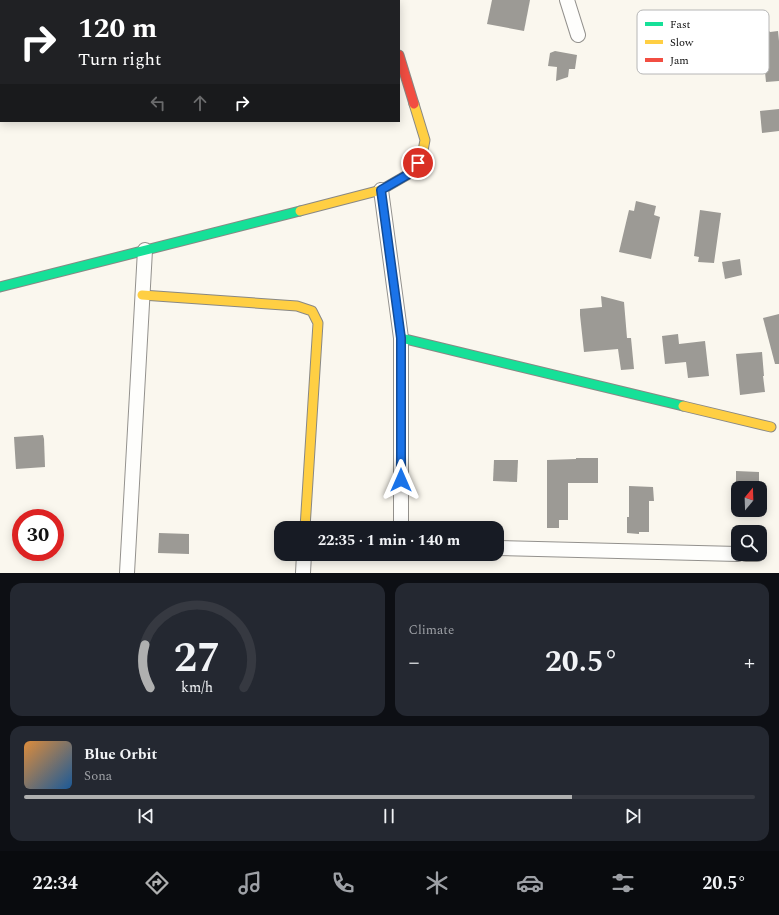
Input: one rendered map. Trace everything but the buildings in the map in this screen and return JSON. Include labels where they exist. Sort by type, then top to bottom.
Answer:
[{"type":"street","points":[[567,0],[578,35]]},
{"type":"street","points":[[0,287],[381,190],[414,171],[422,156],[425,140],[400,58]]},
{"type":"street","points":[[381,190],[401,338],[401,521]]},
{"type":"street","points":[[127,573],[145,250]]},
{"type":"street","points":[[142,295],[297,306],[312,311],[318,323],[305,521]]},
{"type":"street","points":[[401,338],[771,427]]},
{"type":"street","points":[[504,548],[731,554]]},
{"type":"street","points":[[303,573],[304,561]]},
{"type":"traffic: fast","points":[[0,287],[300,211]]},
{"type":"traffic: fast","points":[[401,338],[683,406]]},
{"type":"traffic: slow","points":[[300,211],[381,190],[414,171],[422,156],[425,140],[414,104]]},
{"type":"traffic: slow","points":[[142,295],[297,306],[312,311],[318,323],[305,521]]},
{"type":"traffic: slow","points":[[683,406],[771,427]]},
{"type":"traffic: jam","points":[[400,58],[414,104]]},
{"type":"route","points":[[401,480],[401,338],[381,190],[414,171],[418,163]]}]
